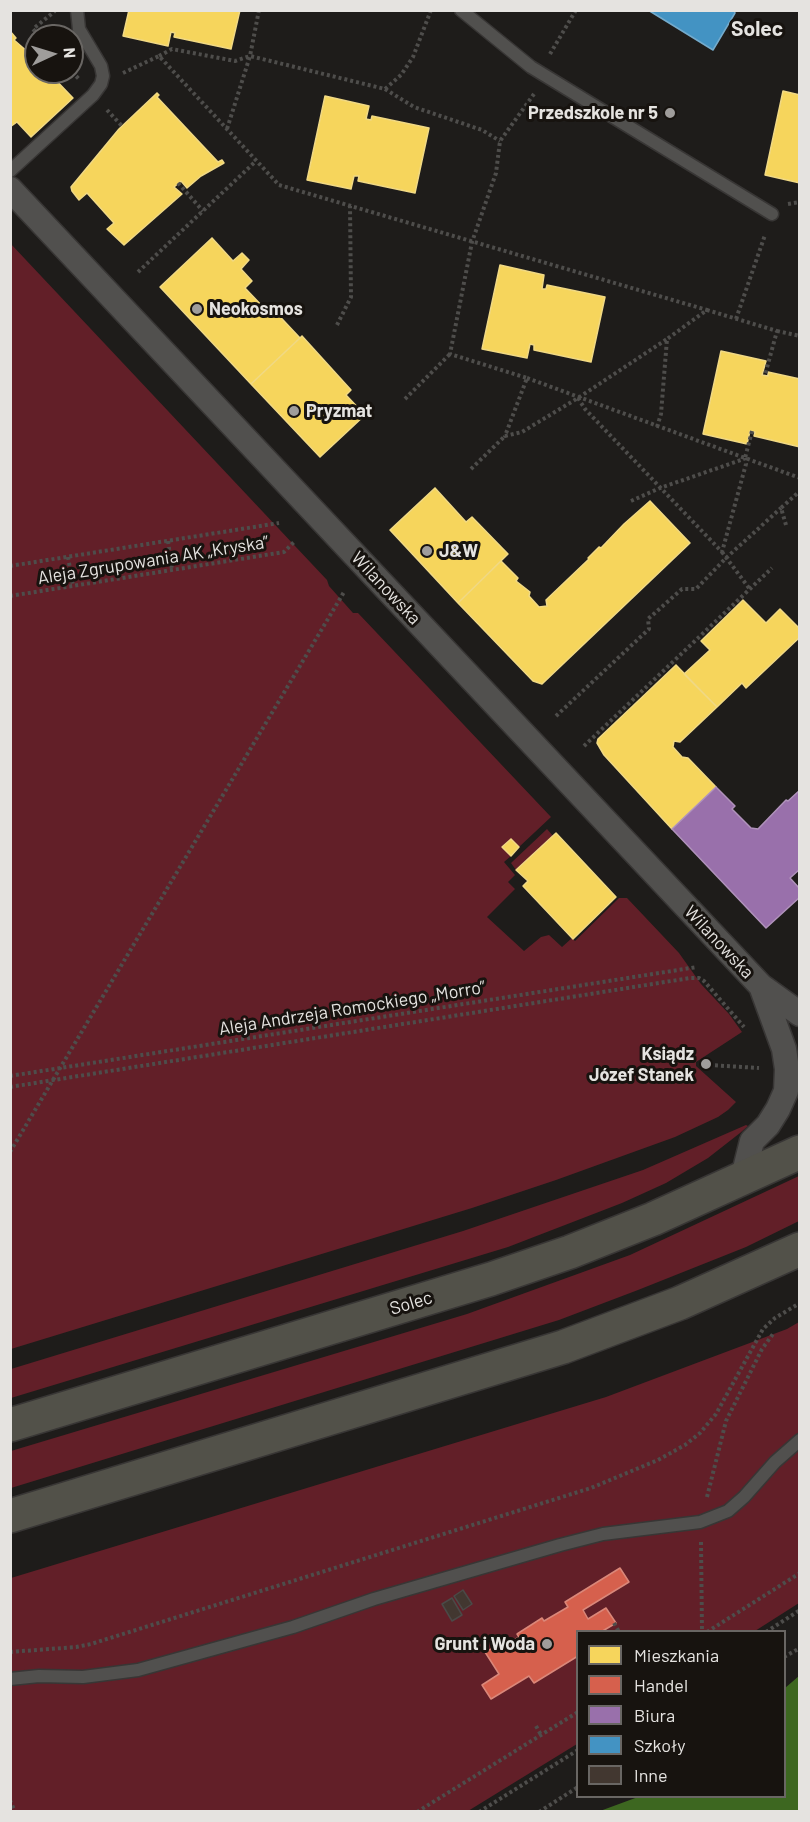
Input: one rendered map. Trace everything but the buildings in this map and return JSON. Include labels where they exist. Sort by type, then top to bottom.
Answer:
[{"type":"main road","name":"Solec","points":[[10,1425],[533,1265],[653,1219],[800,1152]]},
{"type":"main road","points":[[10,1515],[563,1347],[680,1303],[800,1249]]},
{"type":"street","name":"Wilanowska","points":[[10,189],[761,986],[800,1014]]},
{"type":"street","name":"Wilanowska","points":[[743,1177],[752,1142],[768,1125],[786,1091],[788,1069],[761,986]]},
{"type":"lane","points":[[10,171],[93,95],[101,84],[103,76],[101,66],[79,29],[77,10]]},
{"type":"lane","points":[[461,10],[542,75],[772,214]]},
{"type":"lane","points":[[10,1679],[39,1676],[83,1677],[138,1670],[293,1627],[374,1599],[560,1545],[603,1534],[700,1522],[728,1511],[782,1455],[800,1440]]},
{"type":"path","points":[[39,24],[56,10]]},
{"type":"path","points":[[227,129],[250,56],[259,10]]},
{"type":"path","points":[[385,89],[401,75],[413,57],[432,10]]},
{"type":"path","points":[[405,399],[450,354],[472,242],[496,173],[500,141],[542,75],[576,10]]},
{"type":"path","points":[[101,84],[172,49],[235,61],[250,56],[385,89],[414,107],[482,130],[500,141]]},
{"type":"path","points":[[159,56],[279,185],[800,336]]},
{"type":"path","points":[[138,272],[256,161]]},
{"type":"path","points":[[178,183],[203,211]]},
{"type":"path","points":[[337,325],[351,297],[350,206]]},
{"type":"path","points":[[735,319],[772,214]]},
{"type":"path","points":[[505,436],[522,432],[578,398],[707,310]]},
{"type":"path","points":[[765,375],[777,331]]},
{"type":"path","points":[[657,427],[661,414],[667,339]]},
{"type":"path","points":[[450,354],[526,378],[800,478]]},
{"type":"path","points":[[471,468],[505,436],[526,378]]},
{"type":"path","points":[[578,398],[585,409],[722,552],[749,588]]},
{"type":"path","points":[[722,552],[746,464],[745,459],[752,431]]},
{"type":"path","points":[[631,501],[660,488],[745,459]]},
{"type":"path","points":[[556,716],[649,629],[648,619],[682,589],[696,589],[726,558],[800,491]]},
{"type":"path","points":[[781,508],[786,525]]},
{"type":"path","name":"Aleja Zgrupowania AK „Kryska”","points":[[10,566],[279,524]]},
{"type":"path","points":[[168,541],[172,570]]},
{"type":"path","name":"Aleja Zgrupowania AK „Kryska”","points":[[10,596],[284,552],[296,541]]},
{"type":"path","points":[[68,557],[73,586]]},
{"type":"path","points":[[585,746],[772,568]]},
{"type":"path","points":[[10,1152],[344,592]]},
{"type":"path","name":"Aleja Andrzeja Romockiego „Morro”","points":[[10,1076],[697,967]]},
{"type":"path","points":[[10,1087],[690,978],[699,978],[704,981],[747,1031]]},
{"type":"path","points":[[709,1065],[759,1069]]},
{"type":"path","points":[[10,1652],[91,1644],[591,1488],[658,1460],[685,1445],[700,1433],[716,1414],[763,1329],[775,1318],[800,1303]]},
{"type":"path","points":[[705,1630],[700,1522],[726,1421],[762,1349],[773,1334]]},
{"type":"path","points":[[708,1630],[800,1573]]},
{"type":"path","points":[[769,1630],[800,1610]]},
{"type":"path","points":[[614,1623],[618,1630]]},
{"type":"path","points":[[786,1656],[800,1648]]},
{"type":"path","points":[[417,1812],[576,1713]]},
{"type":"path","points":[[536,1726],[541,1735]]},
{"type":"path","points":[[479,1812],[576,1751]]},
{"type":"path","points":[[539,1812],[576,1788]]},
{"type":"path","points":[[10,1800],[15,1812]]},
{"type":"shaded area","points":[[10,243],[327,580],[329,586],[353,613],[358,613],[551,817],[519,847],[511,839],[503,847],[511,856],[504,862],[515,875],[508,882],[515,889],[487,917],[524,951],[541,937],[549,935],[562,947],[572,938],[575,941],[619,898],[627,898],[679,953],[701,984],[729,1014],[742,1032],[696,1062],[696,1066],[736,1102],[728,1110],[675,1137],[472,1208],[11,1349]]},
{"type":"shaded area","points":[[547,829],[553,836],[516,870],[511,863]]},
{"type":"shaded area","points":[[748,1126],[708,1158],[666,1183],[622,1203],[508,1247],[11,1398],[11,1369],[463,1231],[643,1170]]},
{"type":"shaded area","points":[[799,1176],[799,1221],[746,1247],[638,1290],[559,1320],[11,1488],[11,1451],[467,1314],[630,1255]]},
{"type":"shaded area","points":[[799,1322],[799,1603],[757,1630],[576,1630],[576,1745],[468,1811],[11,1812],[11,1578],[606,1397],[787,1329]]},
{"type":"shaded area","points":[[799,1676],[799,1811],[600,1811],[635,1798],[786,1798],[786,1687]]},
{"type":"place","name":"Przedszkole nr 5","points":[[670,113]]},
{"type":"place","name":"Neokosmos","points":[[197,309]]},
{"type":"place","name":"Pryzmat","points":[[294,411]]},
{"type":"place","name":"J&W","points":[[427,551]]},
{"type":"place","name":"Ksiądz Józef Stanek","points":[[706,1064]]},
{"type":"place","name":"Grunt i Woda","points":[[547,1644]]},
{"type":"district","name":"Solec","points":[[757,29]]}]
